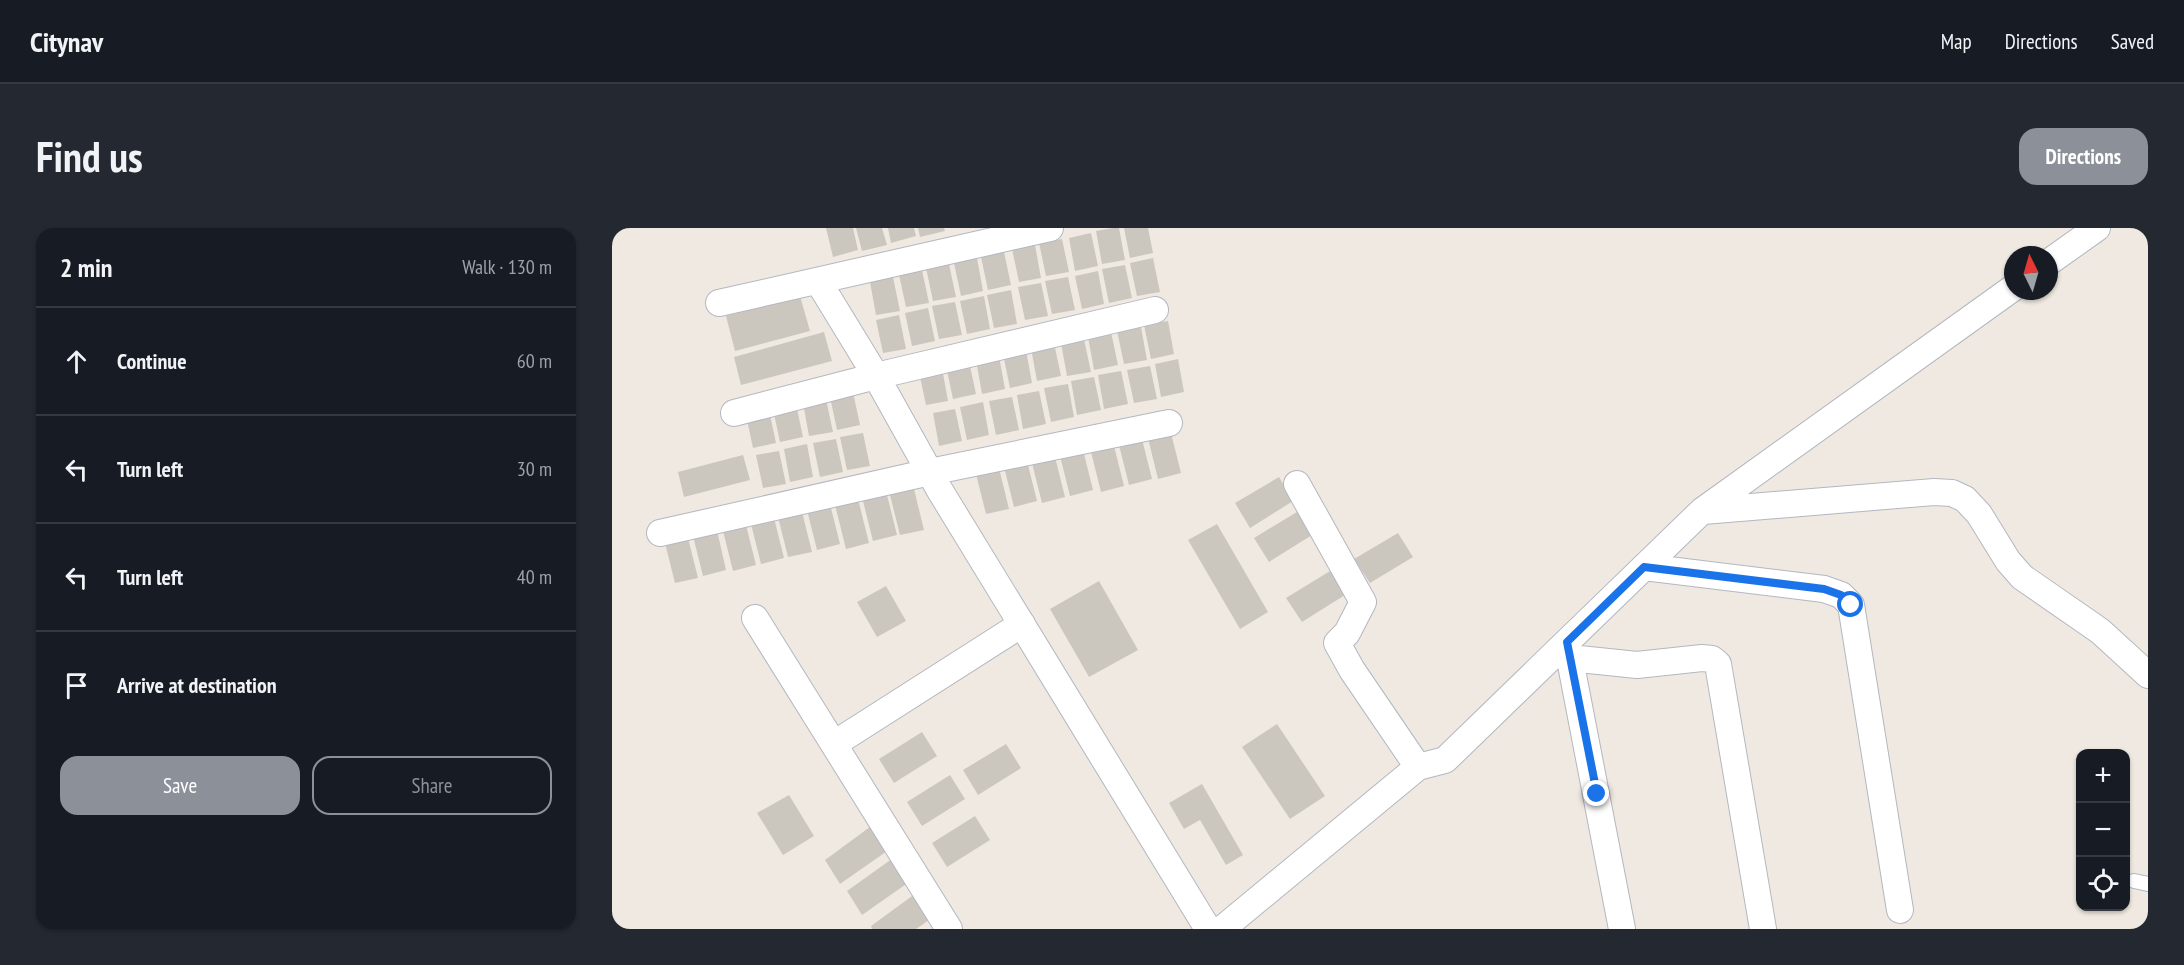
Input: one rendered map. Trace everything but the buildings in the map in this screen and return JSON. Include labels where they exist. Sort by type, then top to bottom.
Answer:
[{"type":"street","points":[[718,303],[1050,228]]},
{"type":"street","points":[[2058,256],[2097,228]]},
{"type":"street","points":[[818,281],[876,375],[930,472],[1208,929]]},
{"type":"street","points":[[1222,929],[1418,767],[1445,760],[1568,650],[1644,567],[1702,511],[2004,294]]},
{"type":"street","points":[[734,413],[876,375],[1155,310]]},
{"type":"street","points":[[660,533],[930,472],[1169,423]]},
{"type":"street","points":[[1298,484],[1363,602],[1347,633],[1337,643],[1352,670],[1418,767]]},
{"type":"street","points":[[1702,511],[1935,492],[1952,493],[1965,499],[1978,514],[2008,561],[2022,577],[2100,630],[2148,675]]},
{"type":"street","points":[[1644,567],[1824,589],[1841,595],[1851,605],[1900,910]]},
{"type":"street","points":[[755,618],[950,929]]},
{"type":"street","points":[[834,744],[1022,624]]},
{"type":"street","points":[[1568,650],[1622,929]]},
{"type":"street","points":[[1568,650],[1637,665],[1702,658],[1712,659],[1718,664],[1763,929]]},
{"type":"lane","points":[[2134,881],[2148,884]]},
{"type":"route","points":[[1597,794],[1567,642],[1644,567],[1824,589],[1841,595],[1851,605]]}]
